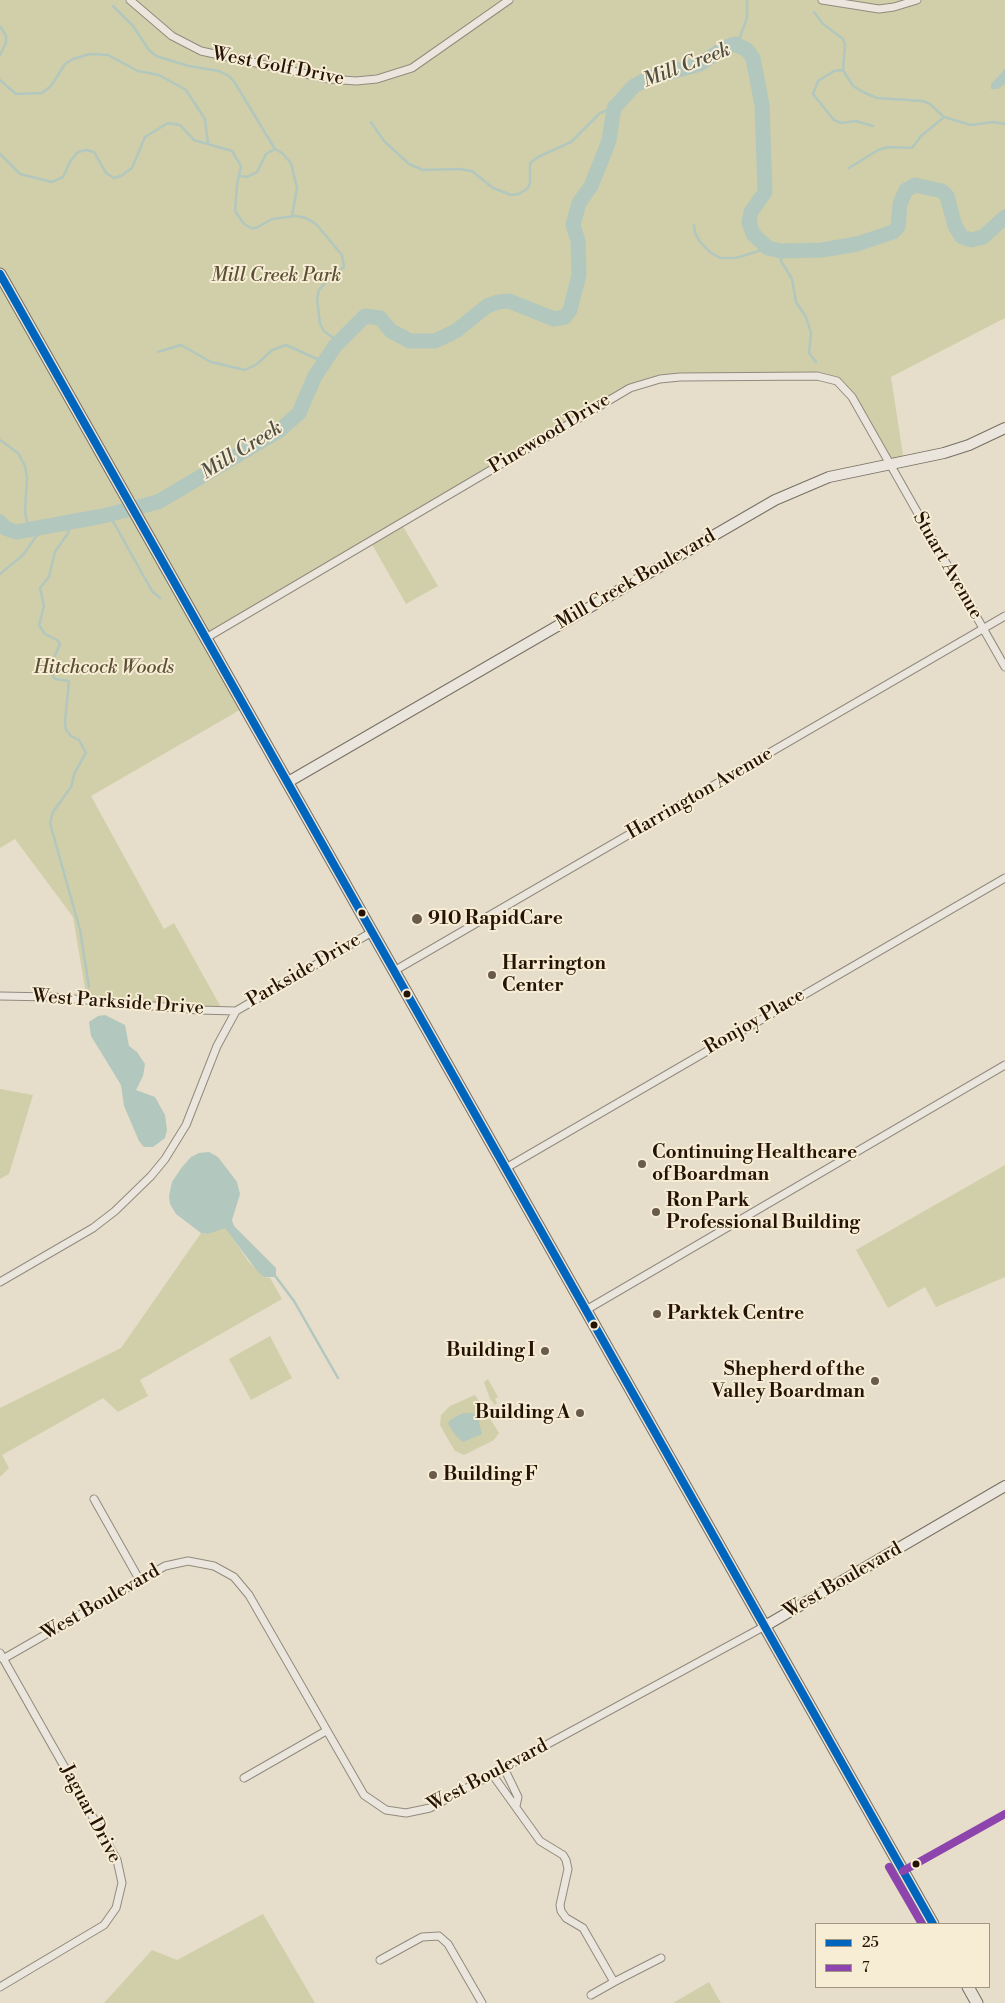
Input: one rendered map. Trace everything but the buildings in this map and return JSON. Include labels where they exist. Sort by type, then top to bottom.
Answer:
[{"type":"main road","points":[[0,274],[932,1923]]},
{"type":"main road","points":[[969,1988],[977,2003]]},
{"type":"street","name":"West Golf Drive","points":[[130,0],[172,36],[201,52],[320,78],[356,82],[377,80],[412,68],[509,0]]},
{"type":"street","points":[[822,0],[862,8],[879,9],[894,7],[917,0]]},
{"type":"street","name":"Pinewood Drive","points":[[206,638],[619,394],[644,382],[680,377],[817,376],[830,378],[844,387],[852,397],[889,464]]},
{"type":"street","name":"Mill Creek Boulevard","points":[[288,782],[774,500],[829,476],[944,453],[969,445],[1005,428]]},
{"type":"street","name":"Stuart Avenue","points":[[889,464],[1005,667]]},
{"type":"street","name":"Harrington Avenue","points":[[394,971],[1005,616]]},
{"type":"street","name":"Ronjoy Place","points":[[506,1168],[1005,878]]},
{"type":"street","name":"Parkside Drive","points":[[236,1011],[372,932]]},
{"type":"street","name":"West Parkside Drive","points":[[0,996],[52,997],[198,1010],[236,1011]]},
{"type":"street","points":[[0,1282],[93,1228],[115,1211],[151,1176],[186,1125],[217,1046],[236,1011]]},
{"type":"street","points":[[586,1310],[1005,1065]]},
{"type":"street","name":"West Boulevard","points":[[2,1656],[165,1566],[188,1562],[214,1566],[234,1577],[249,1595],[364,1795],[375,1804],[392,1812],[406,1813],[424,1810],[765,1626],[1005,1486]]},
{"type":"street","points":[[94,1499],[140,1579]]},
{"type":"street","name":"Jaguar Drive","points":[[0,1987],[104,1925],[116,1908],[122,1883],[117,1860],[2,1656]]},
{"type":"street","points":[[244,1778],[326,1731]]},
{"type":"street","points":[[504,1768],[518,1797],[516,1806]]},
{"type":"street","points":[[492,1774],[540,1841],[563,1855],[566,1860],[568,1869],[560,1905],[561,1911],[566,1918],[583,1928],[614,1982]]},
{"type":"street","points":[[380,1960],[422,1937],[439,1936],[448,1944],[482,2003]]},
{"type":"street","points":[[591,1995],[661,1958]]},
{"type":"green space","name":"Mill Creek Park","points":[[0,0],[1005,0],[1005,318],[891,377],[904,462],[889,464],[852,397],[830,378],[680,377],[643,382],[401,523],[438,586],[406,604],[370,541],[206,638],[245,707],[91,796],[164,929],[174,923],[223,1011],[87,1000],[73,917],[15,839],[0,848]]},
{"type":"green space","points":[[0,1089],[33,1095],[9,1174],[0,1179]]},
{"type":"green space","points":[[1005,1165],[1005,1277],[936,1307],[925,1287],[888,1308],[856,1250]]},
{"type":"green space","points":[[220,1228],[225,1228],[228,1231],[248,1261],[264,1277],[270,1278],[282,1299],[140,1380],[148,1396],[118,1412],[103,1398],[2,1455],[9,1468],[0,1477],[0,1408],[121,1348],[201,1233],[208,1234]]},
{"type":"green space","points":[[270,1336],[292,1378],[251,1400],[229,1359]]},
{"type":"green space","points":[[488,1379],[498,1397],[495,1399],[497,1403],[495,1405],[490,1399],[484,1382]]},
{"type":"green space","points":[[475,1395],[499,1433],[494,1440],[464,1455],[455,1451],[449,1441],[440,1425],[441,1415],[450,1406]]},
{"type":"green space","points":[[263,1914],[315,2003],[104,2003],[152,1950],[177,1960]]},
{"type":"green space","points":[[709,1982],[721,2003],[673,2003]]},
{"type":"shaded area","points":[[1005,69],[1005,84],[998,89],[991,89],[991,84]]},
{"type":"shaded area","points":[[105,1015],[125,1025],[129,1046],[137,1052],[145,1064],[143,1076],[136,1090],[155,1097],[165,1115],[167,1130],[165,1138],[153,1147],[144,1147],[139,1141],[124,1106],[121,1085],[91,1036],[89,1022],[98,1016]]},
{"type":"shaded area","points":[[209,1152],[218,1157],[237,1182],[240,1194],[232,1220],[234,1226],[276,1268],[276,1277],[264,1277],[258,1272],[225,1228],[208,1234],[201,1233],[176,1214],[170,1204],[169,1196],[172,1182],[182,1167],[191,1157],[199,1153]]},
{"type":"shaded area","points":[[463,1413],[473,1413],[478,1418],[482,1434],[463,1442],[456,1436],[448,1424],[450,1420]]},
{"type":"waterway","points":[[737,45],[747,18],[747,0]]},
{"type":"waterway","points":[[113,6],[133,26],[149,50],[156,56],[189,66],[219,71],[229,76],[235,83],[275,149],[282,153],[291,163],[297,188],[292,216]]},
{"type":"waterway","points":[[814,12],[822,23],[843,39],[845,45],[843,70],[853,86],[863,92],[877,98],[923,101],[930,104],[944,117],[971,125],[993,122],[1005,124]]},
{"type":"waterway","points":[[0,26],[6,36],[6,43],[0,55]]},
{"type":"waterway","name":"Mill Creek","points":[[0,522],[5,528],[16,532],[103,516],[158,502],[280,430],[299,413],[315,376],[335,346],[365,316],[380,318],[391,331],[410,341],[435,341],[456,331],[487,306],[498,302],[509,301],[554,319],[565,317],[570,310],[579,275],[578,241],[573,225],[579,203],[591,186],[609,141],[614,108],[634,86],[649,78],[700,64],[724,48],[735,44],[747,50],[753,58],[762,105],[765,192],[751,212],[749,222],[753,234],[768,248],[781,251],[822,250],[857,244],[893,232],[898,227],[900,204],[906,190],[915,185],[942,191],[947,196],[955,226],[962,237],[971,240],[983,237],[1005,217]]},
{"type":"waterway","points":[[0,80],[16,94],[42,93],[51,86],[65,64],[73,59],[90,54],[108,55],[138,71],[159,75],[186,90],[205,119],[208,144]]},
{"type":"waterway","points":[[843,70],[834,71],[818,81],[813,94],[834,120],[841,123],[856,121],[873,126]]},
{"type":"waterway","points":[[371,122],[384,141],[409,164],[423,170],[459,169],[472,171],[493,188],[511,195],[519,194],[528,188],[530,183],[530,163],[538,157],[571,142],[600,113],[614,108]]},
{"type":"waterway","points":[[849,168],[878,150],[888,147],[912,148],[921,136],[943,118]]},
{"type":"waterway","points":[[0,154],[20,174],[52,182],[63,177],[71,160],[78,152],[86,150],[94,152],[106,173],[114,178],[121,176],[132,168],[145,137],[168,123],[180,125],[194,140],[232,151],[241,166],[235,211],[244,224],[251,228],[256,228],[272,219],[296,216],[306,218],[316,224],[342,255],[344,267],[319,290],[317,299],[320,324],[324,331],[339,342]]},
{"type":"waterway","points":[[240,176],[247,177],[257,172],[266,154],[275,149]]},
{"type":"waterway","points":[[694,225],[695,233],[701,243],[720,258],[736,258],[768,248]]},
{"type":"waterway","points":[[781,251],[781,261],[792,279],[796,302],[806,317],[811,333],[809,353],[816,362]]},
{"type":"waterway","points":[[158,352],[181,345],[211,362],[245,370],[257,364],[272,350],[286,345],[324,362]]},
{"type":"waterway","points":[[0,440],[18,453],[25,466],[27,477],[25,512],[29,530]]},
{"type":"waterway","points":[[109,514],[152,591],[160,598]]},
{"type":"waterway","points":[[72,522],[68,533],[55,552],[49,577],[40,588],[44,606],[39,625],[45,634],[57,640],[60,644],[49,670],[55,679],[69,681],[66,730],[71,736],[79,740],[86,753],[75,772],[71,787],[53,812],[50,823],[80,930],[89,987]]},
{"type":"waterway","points":[[0,574],[23,555],[42,528]]},
{"type":"waterway","points":[[276,1277],[294,1301],[338,1378]]},
{"type":"transit line","name":"25","points":[[0,274],[932,1923]]},
{"type":"transit line","name":"7","points":[[903,1871],[1005,1814]]},
{"type":"transit line","name":"7","points":[[889,1867],[921,1923]]},
{"type":"place","name":"910 RapidCare","points":[[417,919]]},
{"type":"place","name":"Harrington Center","points":[[492,975]]},
{"type":"place","name":"Continuing Healthcare of Boardman","points":[[642,1164]]},
{"type":"place","name":"Ron Park Professional Building","points":[[656,1212]]},
{"type":"place","name":"Parktek Centre","points":[[657,1314]]},
{"type":"place","name":"Building I","points":[[545,1351]]},
{"type":"place","name":"Shepherd of the Valley Boardman","points":[[875,1381]]},
{"type":"place","name":"Building A","points":[[580,1413]]},
{"type":"place","name":"Building F","points":[[433,1475]]},
{"type":"park label","name":"Hitchcock Woods","points":[[104,668]]}]
